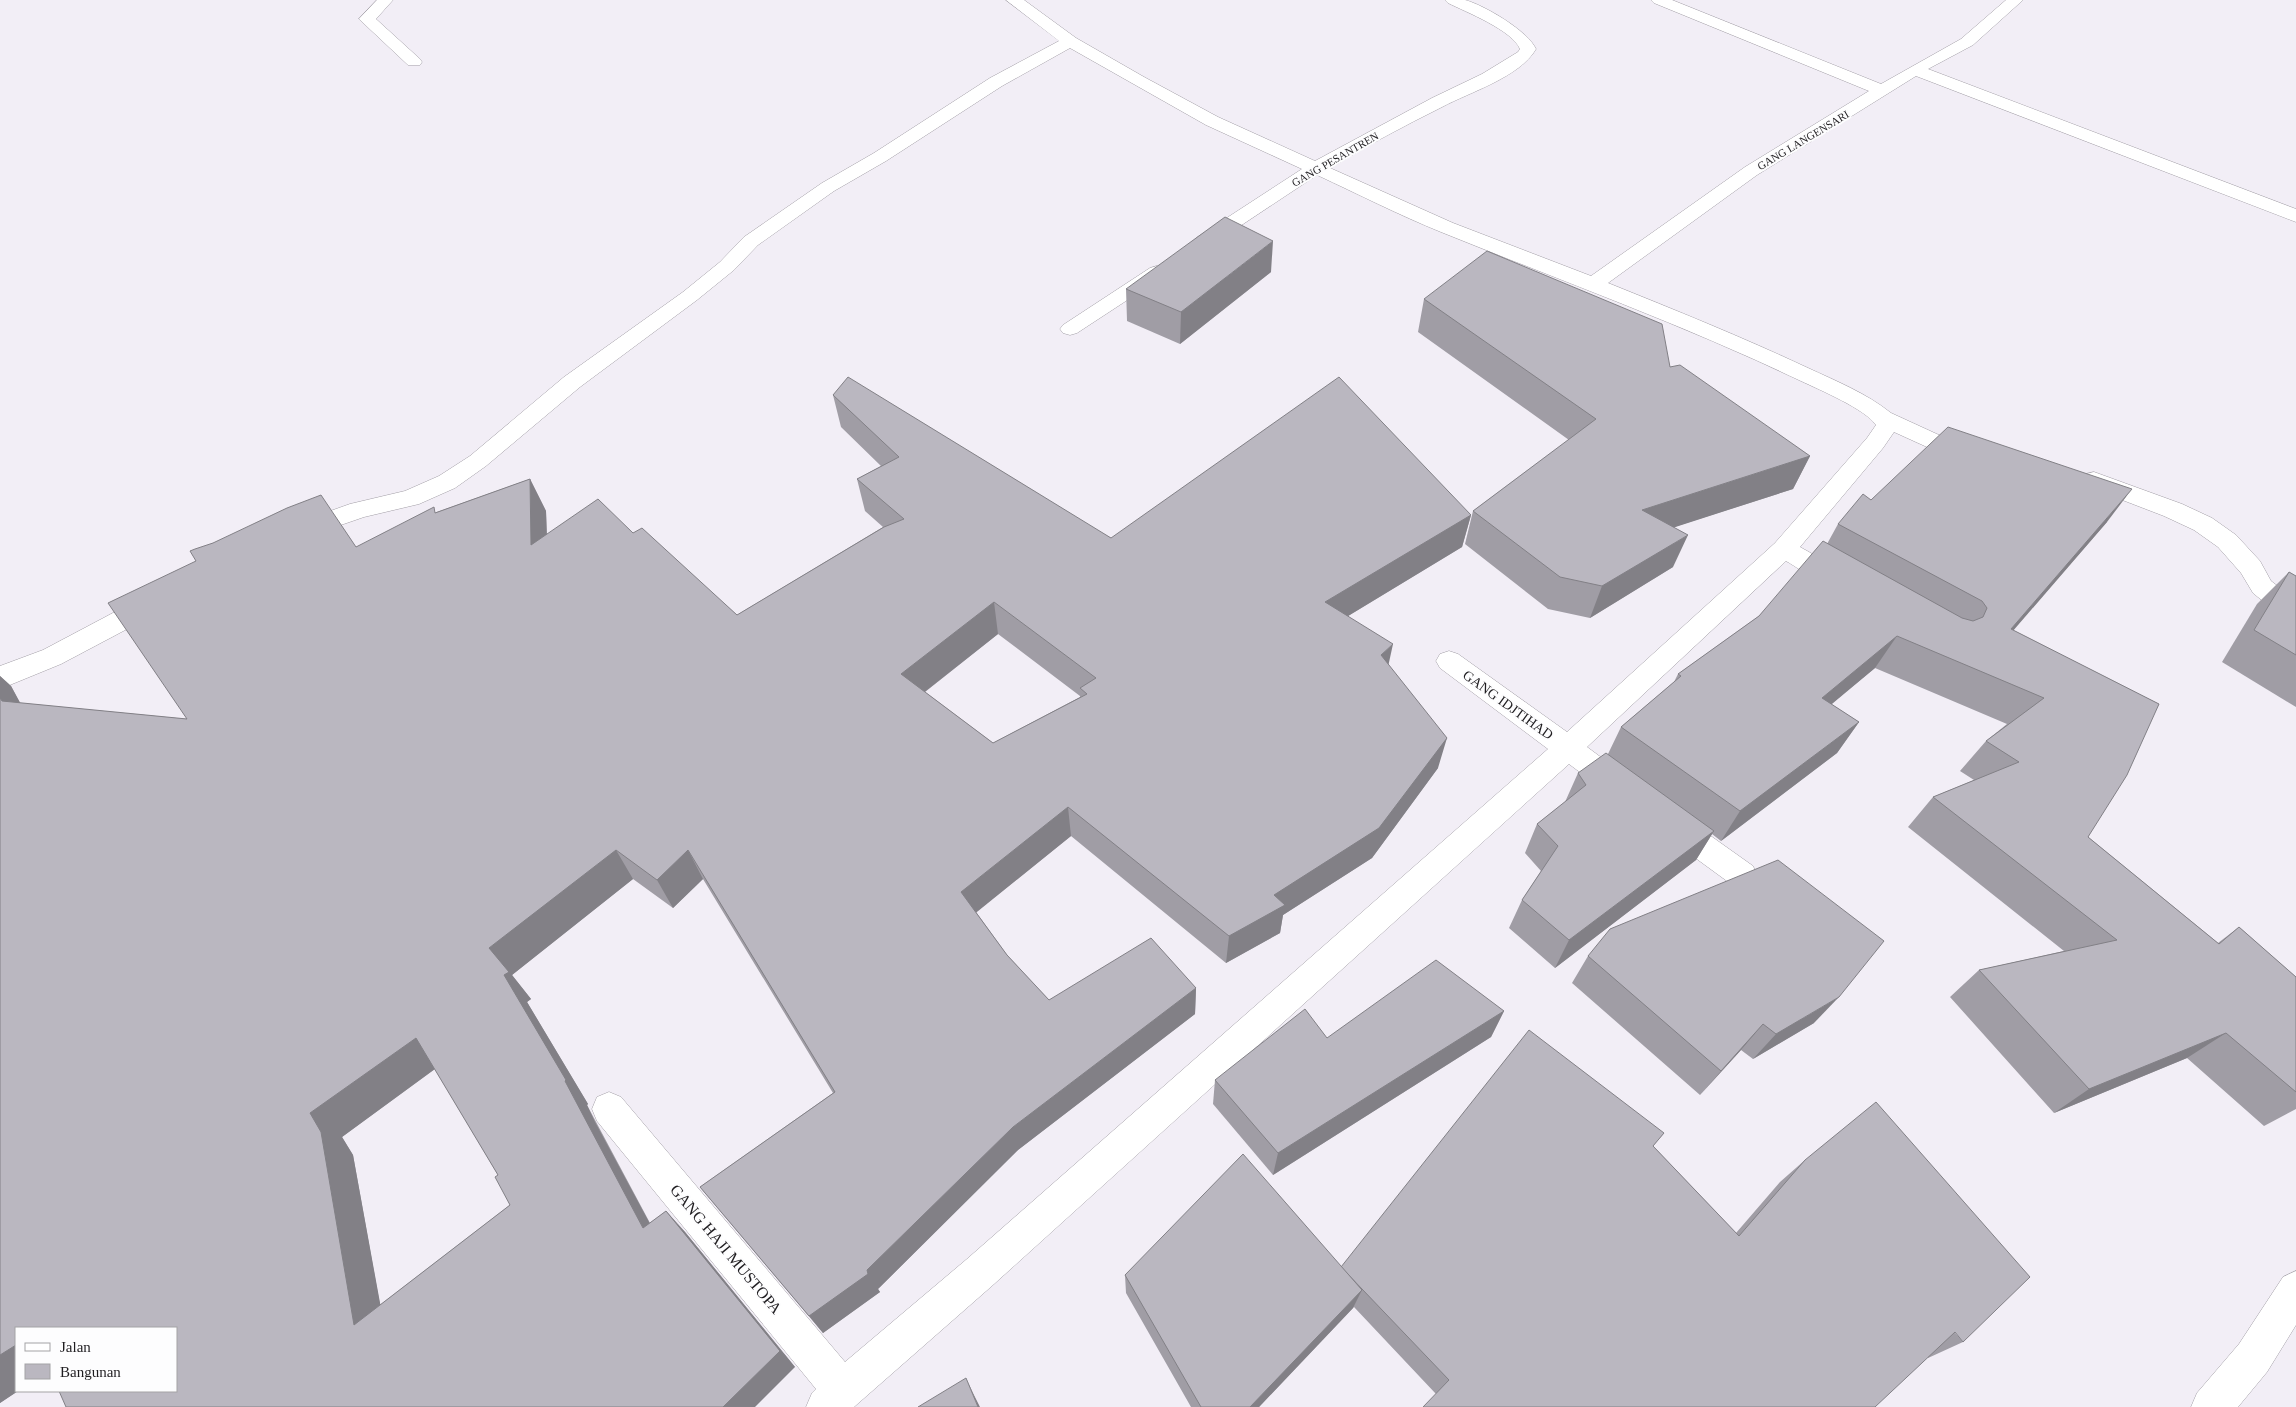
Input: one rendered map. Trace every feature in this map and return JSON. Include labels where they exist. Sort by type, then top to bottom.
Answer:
[{"type":"street","points":[[386,0],[368,19],[414,62]]},
{"type":"street","points":[[1014,0],[1070,41],[1138,82],[1212,121],[1446,227],[1755,350],[1837,390],[1883,418],[1956,452],[1989,464]]},
{"type":"street","name":"GANG PESANTREN","points":[[1185,254],[1317,167],[1513,64],[1527,54],[1528,48],[1526,44],[1516,34],[1453,0]]},
{"type":"street","points":[[1659,0],[1883,91]]},
{"type":"street","name":"GANG LANGENSARI","points":[[1593,284],[1751,171],[1915,70],[1966,42],[2016,0]]},
{"type":"street","points":[[282,540],[359,510],[411,498],[447,482],[478,461],[572,382],[728,266],[751,241],[828,187],[880,157],[996,82],[1070,41]]},
{"type":"street","points":[[1915,70],[2296,216]]},
{"type":"street","points":[[1070,329],[1169,264]]},
{"type":"street","points":[[835,1398],[980,1272],[1568,748],[1784,549],[1883,433],[1887,426],[1883,418]]},
{"type":"street","points":[[2071,474],[2088,477],[2147,499],[2203,524],[2227,541],[2251,567],[2262,587],[2296,614]]},
{"type":"street","points":[[1784,549],[1862,592]]},
{"type":"street","points":[[0,679],[5,675],[52,657],[176,592]]},
{"type":"street","name":"GANG IDJTIHAD","points":[[1449,661],[1742,875]]},
{"type":"street","name":"GANG HAJI MUSTOPA","points":[[609,1110],[835,1398]]},
{"type":"street","points":[[2211,1407],[2253,1358],[2296,1290]]},
{"type":"building","points":[[1225,217],[1273,241],[1181,312],[1126,289]]},
{"type":"building","points":[[1487,251],[1662,324],[1670,367],[1680,365],[1810,456],[1642,510],[1688,535],[1602,586],[1560,577],[1473,511],[1596,419],[1424,299]]},
{"type":"building","points":[[848,377],[1111,538],[1339,377],[1471,515],[1325,602],[1393,644],[1381,655],[1447,738],[1379,828],[1274,895],[1285,905],[1229,936],[1068,807],[961,892],[1007,955],[1049,1000],[1151,938],[1196,988],[1013,1127],[867,1270],[868,1274],[809,1316],[700,1187],[835,1092],[688,850],[657,880],[616,850],[489,948],[509,972],[504,975],[566,1080],[643,1228],[666,1211],[780,1351],[723,1407],[66,1407],[59,1392],[178,1392],[178,1327],[15,1327],[15,1346],[0,1355],[0,698],[2,701],[187,719],[108,603],[196,561],[190,551],[213,543],[287,508],[321,495],[356,547],[434,507],[435,513],[530,479],[531,545],[598,499],[633,533],[642,528],[737,615],[884,527],[904,519],[857,479],[899,457],[833,395]],"holes":[[[994,602],[1096,678],[1080,688],[1087,694],[993,743],[901,674]],[[416,1038],[498,1175],[495,1177],[510,1205],[354,1325],[321,1132],[310,1113]]]},
{"type":"building","points":[[1948,427],[2132,489],[2011,629],[2159,704],[2127,775],[2088,837],[2219,944],[2239,927],[2296,977],[2296,1092],[2226,1033],[2089,1089],[1979,970],[2117,940],[1933,797],[2019,762],[1986,741],[2044,698],[1897,636],[1822,698],[1859,722],[1740,811],[1621,727],[1681,676],[1678,674],[1759,616],[1823,541],[1962,618],[1973,621],[1983,617],[1987,608],[1982,601],[1838,524],[1863,494],[1871,500]]},
{"type":"building","points":[[2289,572],[2296,576],[2296,655],[2254,630]]},
{"type":"building","points":[[1606,753],[1714,831],[1569,940],[1522,900],[1558,846],[1537,824],[1586,785],[1578,773]]},
{"type":"building","points":[[1778,860],[1884,941],[1839,997],[1776,1034],[1763,1024],[1721,1071],[1588,956],[1610,929]]},
{"type":"building","points":[[1436,960],[1504,1011],[1278,1153],[1215,1080],[1305,1009],[1327,1038]]},
{"type":"building","points":[[1529,1030],[1664,1133],[1653,1146],[1739,1236],[1805,1160],[1876,1102],[2030,1277],[1963,1342],[1955,1332],[1875,1407],[1423,1407],[1449,1380],[1341,1267]]},
{"type":"building","points":[[1243,1154],[1362,1290],[1250,1407],[1201,1407],[1125,1275]]},
{"type":"building","points":[[966,1378],[978,1407],[918,1407]]}]
